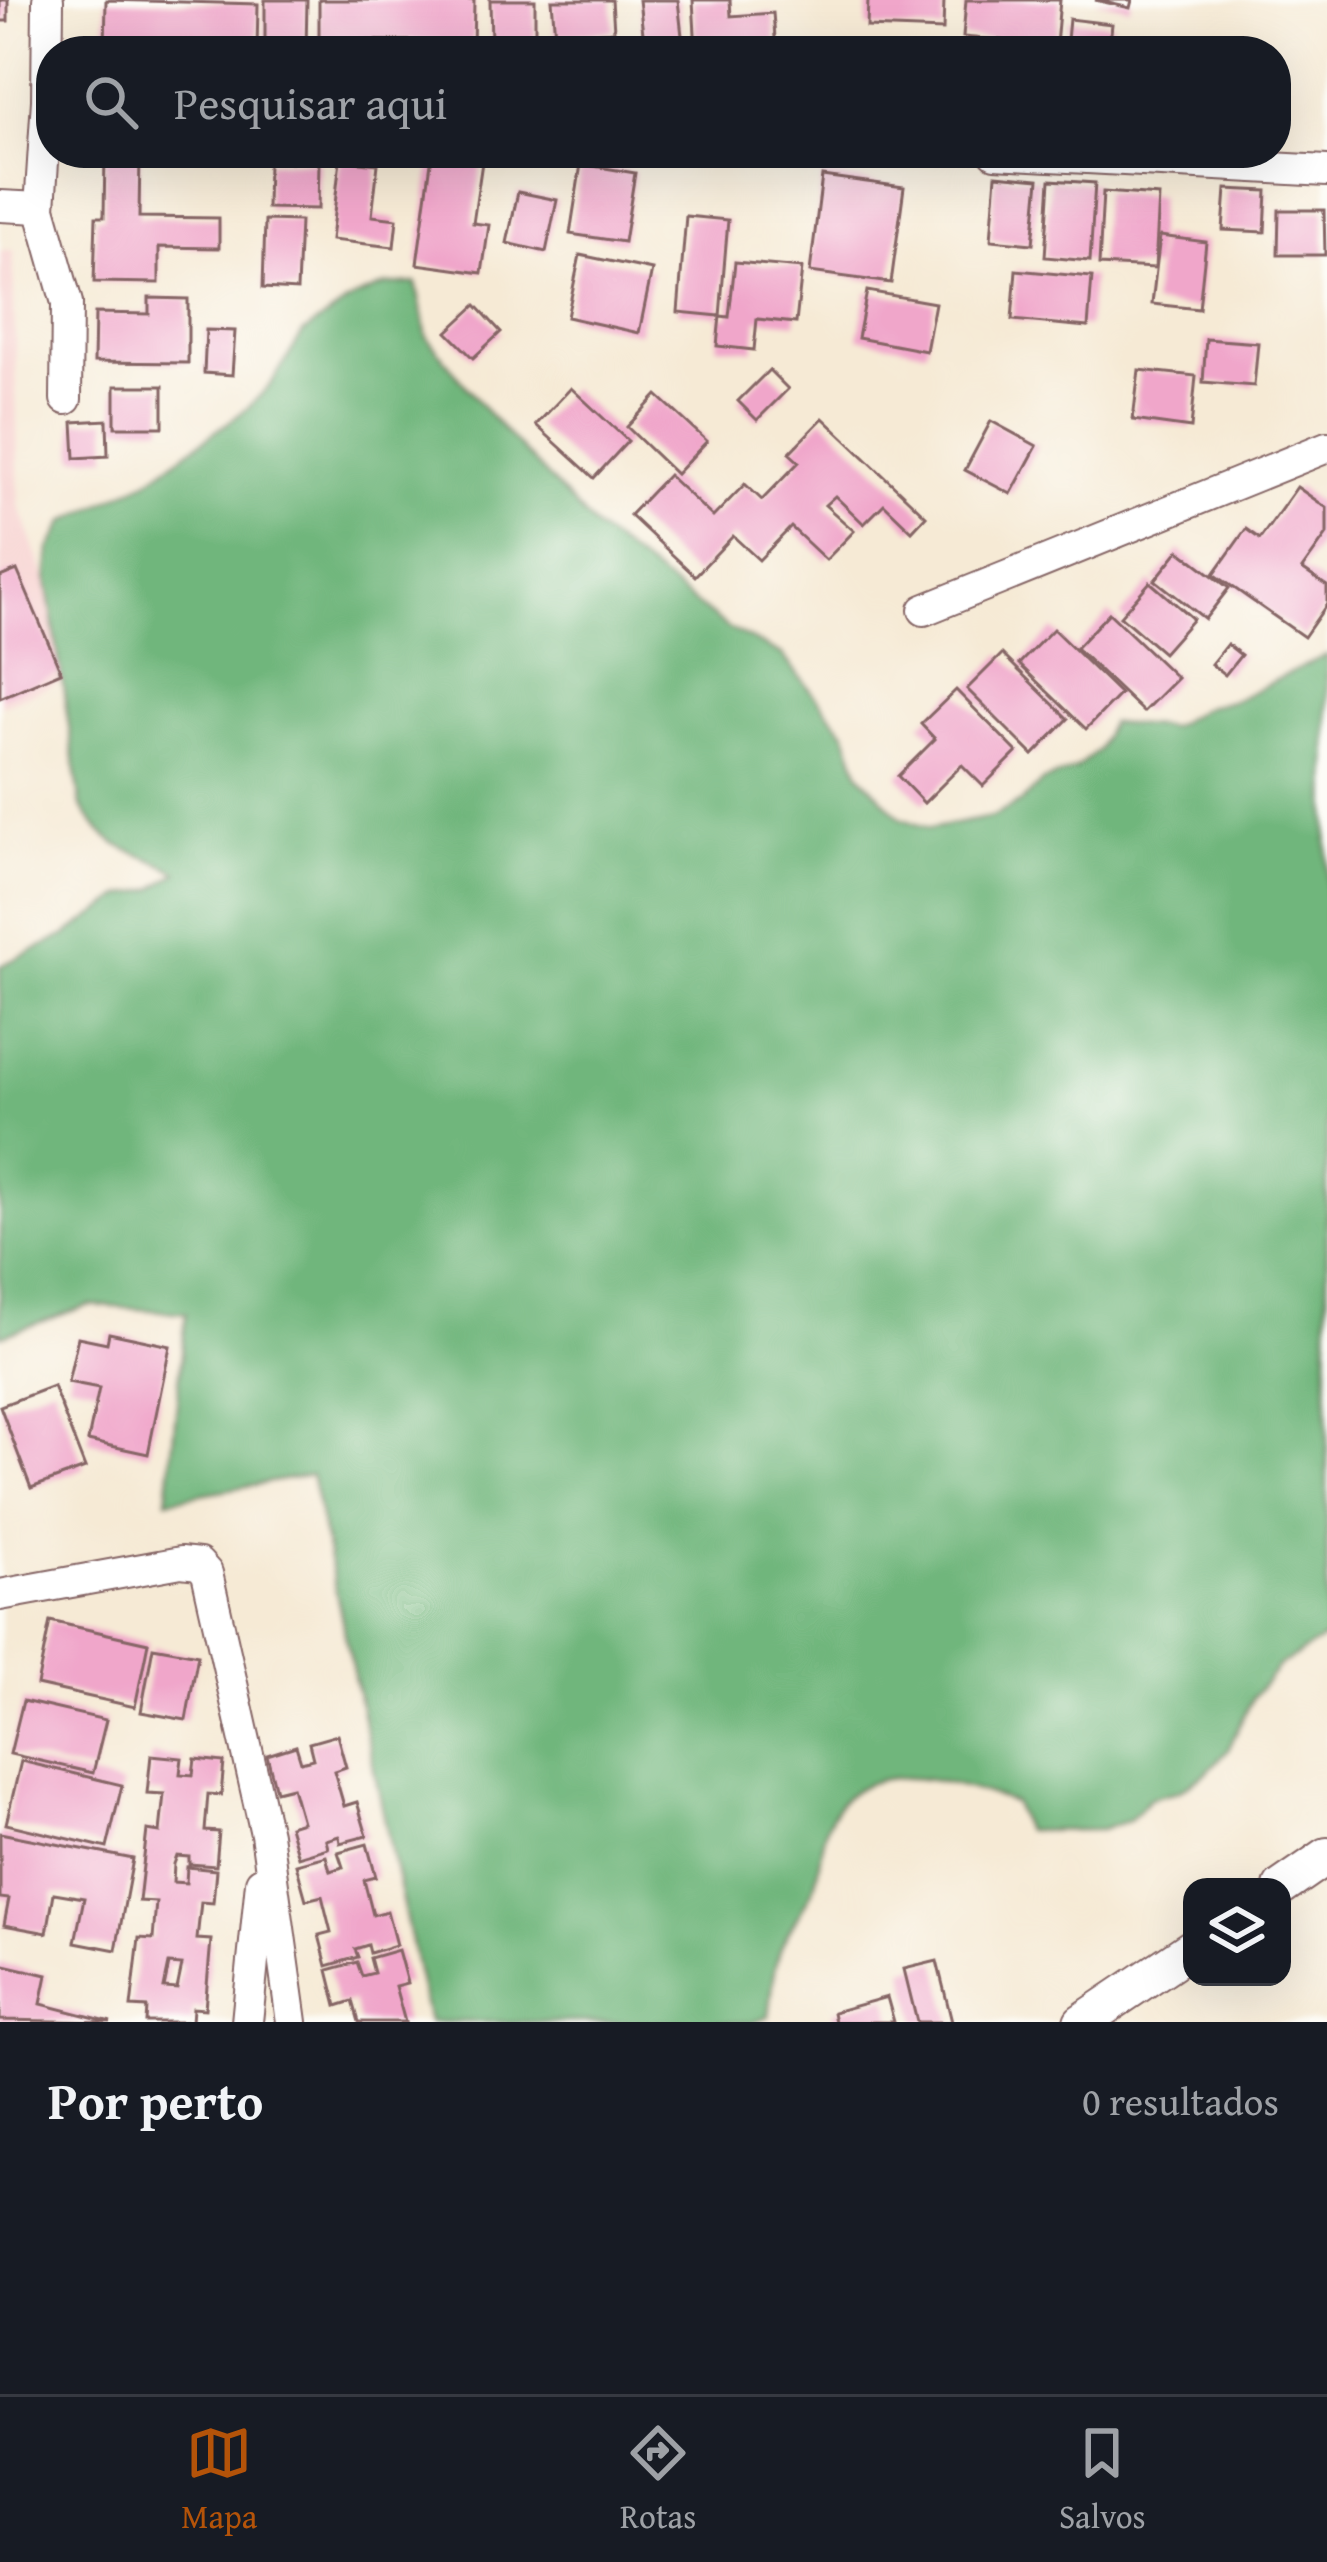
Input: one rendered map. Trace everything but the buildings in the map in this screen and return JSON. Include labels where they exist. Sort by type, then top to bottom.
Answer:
[{"type":"street","points":[[48,0],[48,36]]},
{"type":"street","points":[[43,168],[40,208],[67,303],[66,399]]},
{"type":"street","points":[[1257,168],[1327,172]]},
{"type":"street","points":[[0,206],[40,208]]},
{"type":"street","points":[[924,610],[1327,447]]},
{"type":"street","points":[[0,1595],[181,1562],[199,1564],[207,1574],[266,1834],[292,2022]]},
{"type":"street","points":[[247,2022],[266,1834]]},
{"type":"street","points":[[1291,1881],[1327,1856]]},
{"type":"street","points":[[1082,2022],[1183,1954]]},
{"type":"shaded area","points":[[13,250],[19,505],[80,674],[0,706],[0,251]]},
{"type":"green space","points":[[416,283],[427,337],[485,410],[596,529],[728,628],[782,655],[846,733],[860,774],[901,818],[929,829],[992,817],[1021,802],[1043,781],[1074,770],[1098,750],[1110,723],[1170,727],[1327,655],[1327,1637],[1280,1665],[1253,1697],[1228,1750],[1204,1775],[1178,1791],[1150,1798],[1129,1820],[1102,1830],[1025,1831],[1014,1803],[937,1781],[885,1779],[861,1787],[842,1801],[827,1825],[813,1888],[779,1953],[769,2016],[751,2022],[428,2022],[311,1475],[167,1500],[186,1313],[90,1305],[0,1336],[0,966],[66,935],[123,896],[154,889],[178,872],[113,842],[81,806],[47,580],[50,549],[65,522],[147,481],[248,408],[271,384],[303,333],[354,298],[386,285]]}]
